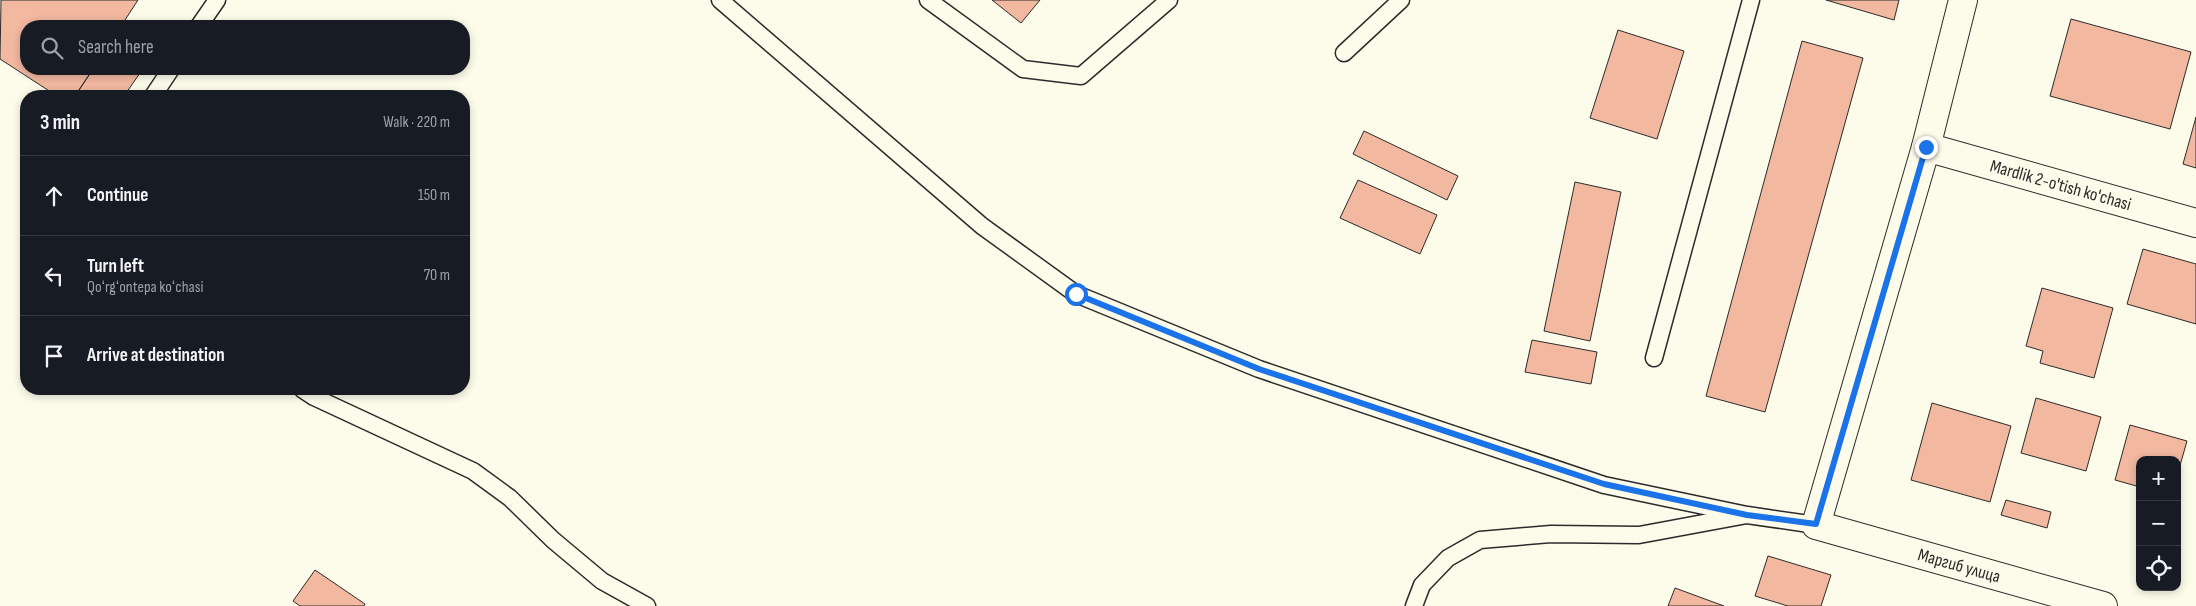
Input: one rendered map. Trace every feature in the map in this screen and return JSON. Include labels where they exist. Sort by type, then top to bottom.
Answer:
[{"type":"street","points":[[1816,524],[1926,147],[1963,0]]},
{"type":"street","name":"Mardlik 2-o'tish ko'chasi","points":[[1926,147],[2196,222]]},
{"type":"street","name":"Маргиб улица","points":[[1816,524],[2103,606]]},
{"type":"lane","points":[[203,20],[216,0]]},
{"type":"lane","points":[[720,0],[982,226],[1076,294],[1259,369],[1604,484],[1747,515],[1816,524]]},
{"type":"lane","points":[[928,0],[1023,69],[1081,76],[1169,0]]},
{"type":"lane","points":[[1344,53],[1401,0]]},
{"type":"lane","points":[[1654,358],[1751,0]]},
{"type":"lane","points":[[157,90],[167,75]]},
{"type":"lane","points":[[311,395],[474,471],[510,498],[553,540],[602,581],[647,606]]},
{"type":"lane","points":[[1414,606],[1422,585],[1448,558],[1480,540],[1551,534],[1639,535],[1747,515]]},
{"type":"building","points":[[1,0],[138,0],[125,20],[20,20],[20,72],[0,59]]},
{"type":"building","points":[[992,0],[1040,0],[1021,23]]},
{"type":"building","points":[[1826,0],[1899,0],[1894,20]]},
{"type":"building","points":[[2071,19],[2191,52],[2170,129],[2050,96]]},
{"type":"building","points":[[1618,30],[1684,51],[1657,139],[1590,118]]},
{"type":"building","points":[[1802,41],[1863,58],[1765,412],[1706,396]]},
{"type":"building","points":[[25,75],[89,75],[79,90],[48,90]]},
{"type":"building","points":[[89,75],[139,75],[128,90],[79,90]]},
{"type":"building","points":[[2196,117],[2196,168],[2183,164]]},
{"type":"building","points":[[1364,131],[1458,176],[1447,200],[1353,154]]},
{"type":"building","points":[[1358,180],[1437,215],[1420,254],[1340,218]]},
{"type":"building","points":[[1575,182],[1621,192],[1590,341],[1544,331]]},
{"type":"building","points":[[2143,249],[2196,264],[2196,324],[2127,304]]},
{"type":"building","points":[[2042,288],[2113,308],[2094,378],[2040,363],[2043,351],[2026,346]]},
{"type":"building","points":[[1532,340],[1597,352],[1591,384],[1525,372]]},
{"type":"building","points":[[2036,398],[2101,417],[2086,471],[2021,453]]},
{"type":"building","points":[[1932,403],[2011,426],[1990,502],[1911,480]]},
{"type":"building","points":[[2130,425],[2187,441],[2181,462],[2181,456],[2136,456],[2136,486],[2115,480]]},
{"type":"building","points":[[2006,500],[2051,512],[2047,528],[2001,515]]},
{"type":"building","points":[[1768,556],[1831,575],[1821,606],[1788,606],[1755,596]]},
{"type":"building","points":[[315,570],[365,604],[364,606],[300,606],[293,601]]},
{"type":"building","points":[[1675,588],[1724,606],[1668,606]]},
{"type":"route","points":[[1076,294],[1259,369],[1604,484],[1747,515],[1816,524],[1926,147]]}]
